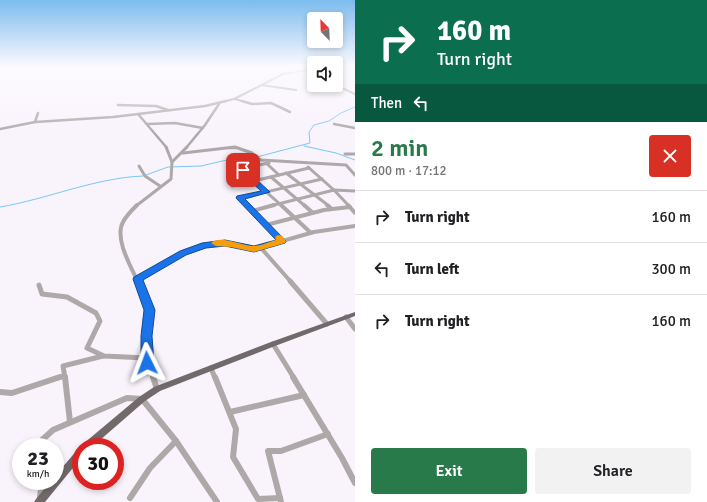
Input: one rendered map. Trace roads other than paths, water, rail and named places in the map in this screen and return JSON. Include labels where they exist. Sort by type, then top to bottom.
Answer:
[{"type":"main road","points":[[96,438],[142,399],[157,389],[355,314]]},
{"type":"main road","points":[[39,501],[72,462]]},
{"type":"street","points":[[0,128],[35,122],[169,111],[219,104],[234,99],[252,89]]},
{"type":"street","points":[[292,89],[296,90]]},
{"type":"street","points":[[345,89],[355,94]]},
{"type":"street","points":[[234,99],[251,104],[271,103],[290,112]]},
{"type":"street","points":[[172,162],[183,153],[219,104]]},
{"type":"street","points":[[118,105],[156,106],[169,111]]},
{"type":"street","points":[[35,122],[38,113]]},
{"type":"street","points":[[138,114],[167,148],[173,167],[172,178],[142,201],[121,224],[120,233],[123,248],[138,279],[150,310],[146,336],[146,358],[157,389]]},
{"type":"street","points":[[146,124],[164,122],[206,131]]},
{"type":"street","points":[[334,124],[355,128]]},
{"type":"street","points":[[183,153],[235,147],[252,153],[255,157],[262,160],[279,175]]},
{"type":"street","points":[[345,154],[355,154]]},
{"type":"street","points":[[262,160],[283,160],[303,163],[346,165],[355,175]]},
{"type":"street","points":[[235,172],[249,169],[248,167],[283,160]]},
{"type":"street","points":[[303,163],[334,190],[355,213]]},
{"type":"street","points":[[139,166],[145,176],[160,186]]},
{"type":"street","points":[[232,186],[309,168]]},
{"type":"street","points":[[243,170],[311,233]]},
{"type":"street","points":[[286,173],[332,209]]},
{"type":"street","points":[[270,177],[313,213]]},
{"type":"street","points":[[282,241],[240,198],[322,179]]},
{"type":"street","points":[[252,211],[334,190],[355,191]]},
{"type":"street","points":[[266,225],[313,213],[350,206]]},
{"type":"street","points":[[254,249],[311,233],[355,226]]},
{"type":"street","points":[[138,279],[183,253],[205,245],[225,243],[266,253]]},
{"type":"street","points":[[266,253],[269,245]]},
{"type":"street","points":[[261,248],[282,269],[300,294],[327,324]]},
{"type":"street","points":[[39,285],[42,294],[67,297],[96,313],[100,321],[87,348],[104,356]]},
{"type":"street","points":[[346,317],[355,329]]},
{"type":"street","points":[[273,344],[328,434],[355,483]]},
{"type":"street","points":[[70,422],[63,366],[104,356],[146,358]]},
{"type":"street","points":[[211,368],[236,429],[233,457],[258,499],[280,500],[268,451],[281,451],[328,434]]},
{"type":"street","points":[[0,392],[12,393],[65,376]]},
{"type":"street","points":[[230,412],[304,395]]},
{"type":"street","points":[[44,438],[47,434],[70,422],[127,398],[142,399],[176,441],[217,502]]},
{"type":"street","points":[[130,498],[137,485],[160,456],[176,441]]},
{"type":"street","points":[[39,501],[41,490]]},
{"type":"waterway","points":[[257,157],[310,143],[309,132],[314,125],[329,121],[341,113],[355,107]]},
{"type":"waterway","points":[[304,146],[336,153],[355,160]]},
{"type":"waterway","points":[[146,175],[168,167],[201,166],[231,159],[252,158]]},
{"type":"waterway","points":[[0,207],[107,181],[143,176]]}]
